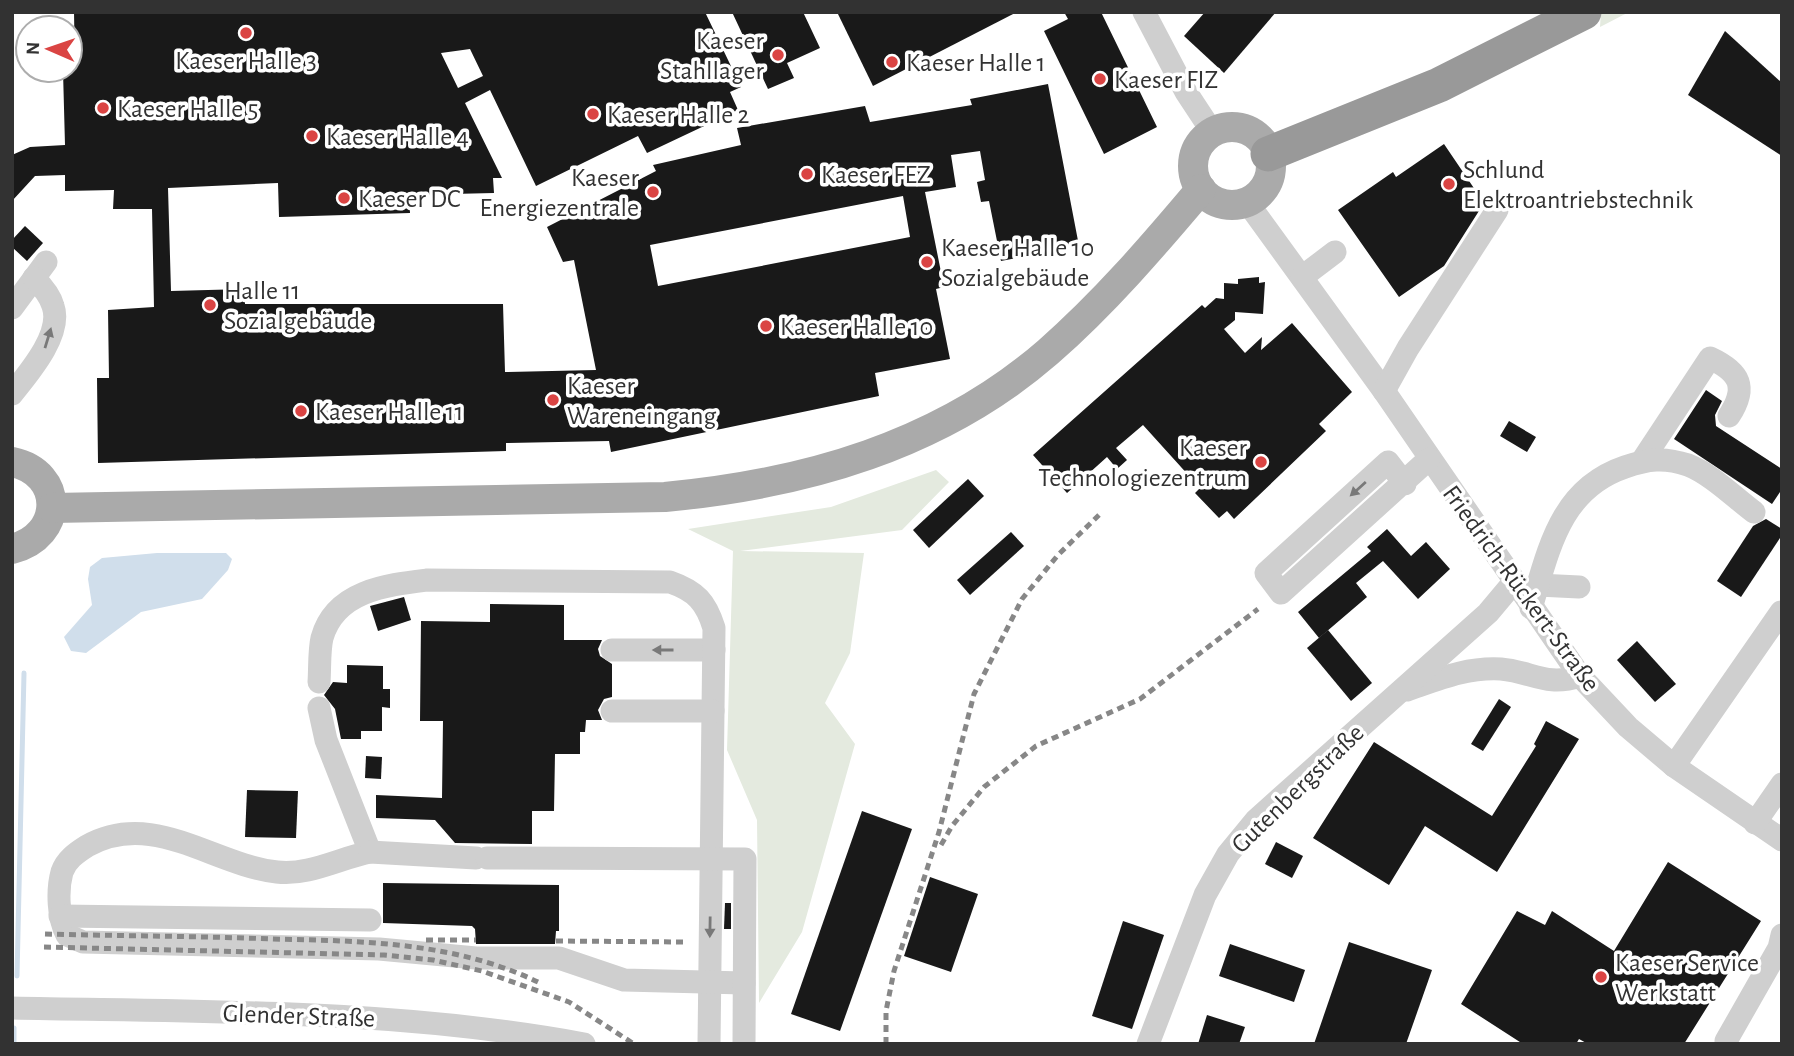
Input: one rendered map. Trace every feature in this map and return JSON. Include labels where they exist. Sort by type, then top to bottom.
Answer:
[{"type":"highway","points":[[1268,154],[1439,85],[1584,12]]},
{"type":"main road","points":[[1223,128],[1244,129],[1259,138],[1268,154],[1269,179],[1257,196],[1247,202],[1237,205],[1218,203],[1201,189],[1196,180],[1194,159],[1203,140],[1223,128]]},
{"type":"main road","points":[[52,508],[665,497],[728,491],[808,475],[864,458],[907,440],[967,410],[1016,377],[1047,353],[1106,298],[1201,189]]},
{"type":"main road","points":[[12,462],[28,467],[40,476],[48,488],[52,508],[46,528],[37,539],[12,550]]},
{"type":"street","points":[[1144,12],[1186,92],[1213,132]]},
{"type":"street","name":"Friedrich-Rückert-Straße","points":[[1247,202],[1384,391],[1580,676],[1628,727],[1674,766],[1782,840]]},
{"type":"street","points":[[1384,391],[1408,348],[1497,210]]},
{"type":"street","points":[[1302,277],[1335,252]]},
{"type":"street","points":[[12,308],[40,270],[55,313],[42,356],[12,394]]},
{"type":"street","points":[[1642,461],[1710,358],[1727,366],[1736,376],[1740,394],[1730,416]]},
{"type":"street","points":[[1531,608],[1565,513],[1586,486],[1608,472],[1660,457],[1691,466],[1754,512]]},
{"type":"street","points":[[1405,484],[1388,462],[1266,573],[1281,593],[1405,484],[1429,459]]},
{"type":"street","points":[[319,682],[322,639],[329,620],[342,605],[365,592],[394,584],[427,580],[670,582],[691,589],[707,606],[714,628],[709,1044]]},
{"type":"street","name":"Gutenbergstraße","points":[[1148,1044],[1185,943],[1227,854],[1256,820],[1488,613],[1514,582]]},
{"type":"street","points":[[1538,585],[1579,587]]},
{"type":"street","points":[[1674,766],[1781,612]]},
{"type":"street","points":[[612,650],[714,650]]},
{"type":"street","name":"Gutenbergstraße","points":[[1394,695],[1470,670],[1504,669],[1546,681],[1562,682],[1580,676]]},
{"type":"street","points":[[319,708],[326,740],[370,852]]},
{"type":"street","points":[[612,711],[713,711]]},
{"type":"street","points":[[1755,824],[1782,783]]},
{"type":"street","points":[[744,983],[624,981],[559,958],[476,958],[365,948],[83,942],[66,935],[60,916],[61,876],[65,863],[98,840],[123,835],[158,835],[186,841],[253,867],[278,872],[302,872],[370,852],[481,858],[745,859],[744,1044]]},
{"type":"street","points":[[60,916],[370,920]]},
{"type":"street","points":[[1726,1041],[1779,948],[1782,935]]},
{"type":"street","name":"Glender Straße","points":[[12,1008],[365,1016],[455,1024],[584,1044]]},
{"type":"shaded area","points":[[1601,12],[1629,12],[1600,27]]},
{"type":"shaded area","points":[[936,470],[949,482],[902,530],[740,551],[864,553],[850,653],[825,703],[855,744],[802,932],[759,1003],[757,820],[727,750],[733,551],[688,529],[831,507]]},
{"type":"water","points":[[157,553],[226,553],[232,559],[228,570],[202,599],[141,612],[86,653],[71,651],[64,637],[92,605],[88,579],[90,567],[102,558]]},
{"type":"building","points":[[74,12],[705,12],[741,87],[730,92],[738,110],[647,153],[638,136],[536,186],[490,90],[465,103],[502,178],[493,178],[494,193],[409,195],[410,213],[279,217],[278,183],[168,188],[171,291],[245,289],[245,304],[503,304],[505,372],[596,370],[574,260],[563,262],[547,227],[656,171],[653,165],[741,145],[737,128],[865,106],[870,122],[972,105],[970,99],[1048,84],[1079,246],[1001,261],[989,201],[981,202],[977,182],[985,180],[980,151],[951,155],[956,187],[925,192],[944,287],[936,289],[950,359],[875,373],[879,396],[611,452],[609,441],[506,443],[506,451],[98,463],[97,378],[109,378],[108,310],[154,307],[152,209],[113,209],[114,190],[65,191],[65,175],[35,176],[12,201],[12,155],[30,147],[65,145],[63,84],[84,84],[84,14]],"holes":[[[470,49],[483,76],[458,88],[441,53]],[[903,196],[910,237],[658,286],[650,245]]]},
{"type":"building","name":"Kaeser Stahllager","points":[[732,12],[803,12],[820,48],[787,63],[794,78],[768,89]]},
{"type":"building","name":"Kaeser Halle 1","points":[[837,12],[1017,12],[873,86]]},
{"type":"building","name":"Kaeser FIZ","points":[[1064,12],[1101,12],[1157,127],[1104,154],[1044,31],[1068,19]]},
{"type":"building","points":[[1205,12],[1276,12],[1224,73],[1184,36]]},
{"type":"building","points":[[1725,31],[1782,83],[1782,156],[1688,95]]},
{"type":"building","points":[[1444,144],[1484,203],[1444,266],[1399,297],[1338,210],[1393,172],[1396,177]]},
{"type":"building","points":[[25,226],[43,243],[27,261],[12,247],[12,240]]},
{"type":"building","points":[[1259,277],[1259,283],[1265,282],[1263,314],[1235,312],[1235,320],[1224,329],[1245,353],[1262,337],[1261,350],[1292,323],[1352,392],[1319,424],[1326,431],[1234,519],[1227,511],[1219,518],[1195,493],[1200,488],[1143,425],[1116,448],[1127,460],[1117,469],[1107,457],[1067,493],[1033,455],[1202,305],[1205,308],[1216,298],[1224,299],[1224,283],[1238,284],[1238,279]]},
{"type":"building","points":[[1706,390],[1722,401],[1715,415],[1716,426],[1782,469],[1782,489],[1772,504],[1674,439]]},
{"type":"building","points":[[1509,421],[1536,437],[1527,452],[1500,436]]},
{"type":"building","points":[[968,479],[984,496],[929,548],[913,530]]},
{"type":"building","points":[[1766,519],[1782,529],[1782,535],[1741,597],[1717,581],[1753,526]]},
{"type":"building","points":[[1387,529],[1411,556],[1426,542],[1450,569],[1418,599],[1383,561],[1356,583],[1367,597],[1319,638],[1298,612],[1371,551],[1367,547]]},
{"type":"building","points":[[1011,532],[1024,546],[970,595],[957,580]]},
{"type":"building","points":[[404,597],[411,620],[378,631],[370,606]]},
{"type":"building","points":[[490,604],[564,605],[564,640],[602,640],[598,649],[600,656],[612,664],[612,697],[604,699],[598,710],[602,720],[586,720],[585,732],[580,732],[580,754],[555,754],[554,811],[532,811],[532,844],[455,843],[435,820],[376,818],[376,795],[442,798],[443,721],[420,721],[421,621],[490,622]]},
{"type":"building","points":[[1328,630],[1372,683],[1351,701],[1307,648]]},
{"type":"building","points":[[1637,641],[1676,684],[1655,702],[1617,660]]},
{"type":"building","points":[[347,665],[383,666],[383,689],[390,689],[390,708],[382,707],[382,731],[361,731],[361,739],[341,739],[335,709],[324,695],[333,682],[347,683]]},
{"type":"building","points":[[1499,699],[1511,707],[1483,751],[1471,744]]},
{"type":"building","points":[[1546,721],[1579,739],[1497,872],[1425,826],[1389,885],[1313,838],[1374,742],[1492,816],[1536,746],[1534,744]]},
{"type":"building","points":[[366,756],[382,757],[381,779],[365,778]]},
{"type":"building","points":[[247,790],[298,791],[296,838],[245,837]]},
{"type":"building","points":[[862,811],[912,829],[840,1031],[791,1014]]},
{"type":"building","points":[[1276,842],[1303,856],[1292,878],[1265,864]]},
{"type":"building","name":"Kaeser Service Werkstatt","points":[[1668,862],[1761,921],[1684,1044],[1588,1044],[1579,1039],[1576,1044],[1523,1044],[1461,1004],[1517,911],[1545,925],[1552,911],[1614,951]]},
{"type":"building","points":[[930,877],[978,894],[951,972],[904,956]]},
{"type":"building","points":[[383,883],[559,885],[559,931],[556,931],[555,944],[476,944],[475,929],[472,926],[383,923]]},
{"type":"building","points":[[725,903],[731,903],[731,929],[724,929]]},
{"type":"building","points":[[1123,921],[1164,935],[1132,1029],[1092,1016]]},
{"type":"building","points":[[1349,942],[1432,970],[1406,1044],[1314,1044]]},
{"type":"building","points":[[1230,944],[1305,970],[1294,1002],[1219,976]]},
{"type":"building","points":[[1207,1015],[1245,1027],[1239,1044],[1198,1044]]},
{"type":"waterway","points":[[17,976],[24,673]]},
{"type":"waterway","points":[[14,1028],[14,1043]]},
{"type":"railway","points":[[886,1044],[886,1011],[894,971],[939,832],[974,694],[1022,599],[1058,555],[1099,515]]},
{"type":"railway","points":[[941,845],[952,826],[984,787],[1036,746],[1140,699],[1258,609]]},
{"type":"railway","points":[[45,934],[341,941],[408,946],[474,959],[538,982]]},
{"type":"railway","points":[[426,940],[476,940]]},
{"type":"railway","points":[[556,941],[686,942]]},
{"type":"railway","points":[[44,947],[384,955],[433,960],[482,971],[569,1002],[634,1044]]},
{"type":"place","name":"Kaeser Halle 3","points":[[246,33]]},
{"type":"place","name":"Kaeser Stahllager","points":[[778,55]]},
{"type":"place","name":"Kaeser Halle 1","points":[[892,62]]},
{"type":"place","name":"Kaeser FIZ","points":[[1100,79]]},
{"type":"place","name":"Kaeser Halle 5","points":[[103,108]]},
{"type":"place","name":"Kaeser Halle 2","points":[[593,114]]},
{"type":"place","name":"Kaeser Halle 4","points":[[312,136]]},
{"type":"place","name":"Kaeser FEZ","points":[[807,174]]},
{"type":"place","name":"Schlund Elektroantriebstechnik","points":[[1449,184]]},
{"type":"place","name":"Kaeser Energiezentrale","points":[[653,192]]},
{"type":"place","name":"Kaeser DC","points":[[344,198]]},
{"type":"place","name":"Kaeser Halle 10 Sozialgebäude","points":[[927,262]]},
{"type":"place","name":"Halle 11 Sozialgebäude","points":[[210,305]]},
{"type":"place","name":"Kaeser Halle 10","points":[[766,326]]},
{"type":"place","name":"Kaeser Wareneingang","points":[[553,400]]},
{"type":"place","name":"Kaeser Halle 11","points":[[301,411]]},
{"type":"place","name":"Kaeser Technologiezentrum","points":[[1261,462]]},
{"type":"place","name":"Kaeser Service Werkstatt","points":[[1601,977]]}]
